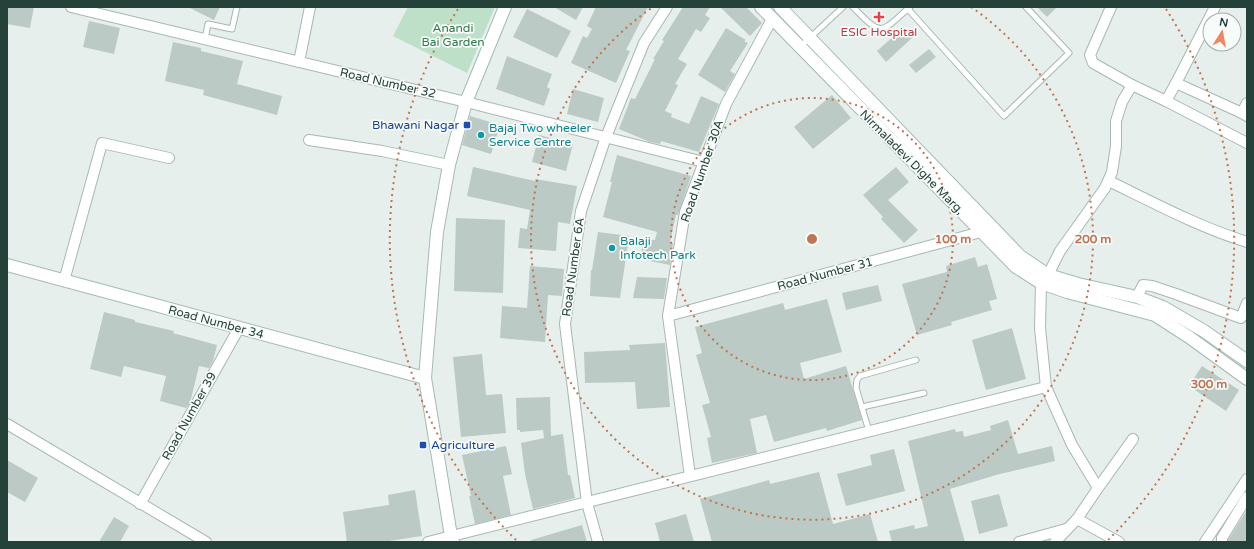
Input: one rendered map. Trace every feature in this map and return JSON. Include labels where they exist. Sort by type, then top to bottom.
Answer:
[{"type":"main road","points":[[452,539],[425,378],[437,232],[449,166],[466,102],[505,7]]},
{"type":"main road","name":"Nirmaladevi Dighe Marg,","points":[[761,7],[1016,267],[1045,279],[1066,292],[1155,315],[1247,379]]},
{"type":"main road","name":"Nirmaladevi Dighe Marg,","points":[[780,7],[1020,256],[1045,279],[1078,284],[1137,297],[1163,307],[1204,331],[1243,358]]},
{"type":"main road","name":"Road Number 34","points":[[7,266],[425,378]]},
{"type":"main road","points":[[1230,366],[1243,358]]},
{"type":"street","name":"Road Number 32","points":[[71,7],[466,102],[704,162]]},
{"type":"street","points":[[299,62],[310,7]]},
{"type":"street","name":"Road Number 6A","points":[[598,542],[587,503],[565,324],[581,211],[606,137],[644,43],[667,7]]},
{"type":"street","points":[[1111,7],[1090,55],[1090,59],[1093,63],[1132,85],[1247,143]]},
{"type":"street","points":[[1166,101],[1215,7]]},
{"type":"street","name":"Road Number 30A","points":[[690,476],[668,316],[685,212],[726,104],[772,19]]},
{"type":"street","points":[[1176,83],[1244,114],[1247,103]]},
{"type":"street","points":[[1098,488],[1072,445],[1046,387],[1040,328],[1045,279],[1060,251],[1109,181],[1116,146],[1116,122],[1122,102],[1132,85]]},
{"type":"street","points":[[309,140],[382,152],[449,166]]},
{"type":"street","points":[[64,281],[102,143],[169,158]]},
{"type":"street","points":[[1109,181],[1172,212],[1247,242]]},
{"type":"street","name":"Road Number 31","points":[[668,316],[981,232]]},
{"type":"street","points":[[1137,297],[1143,285],[1152,286],[1241,318],[1247,303]]},
{"type":"street","name":"Road Number 39","points":[[140,504],[239,328]]},
{"type":"street","points":[[428,542],[452,539],[690,476],[1046,387]]},
{"type":"street","points":[[7,424],[206,542]]},
{"type":"street","points":[[1055,542],[1077,519],[1133,439]]},
{"type":"street","points":[[1205,542],[1247,479]]},
{"type":"street","points":[[1222,542],[1222,538],[1247,497]]},
{"type":"street","points":[[1077,519],[1119,542]]},
{"type":"street","points":[[1019,542],[1066,529]]},
{"type":"lane","points":[[204,39],[208,24],[232,30],[237,7]]},
{"type":"lane","points":[[800,47],[843,7]]},
{"type":"lane","points":[[853,7],[866,20],[879,29],[885,28],[909,8],[1004,116],[1069,53],[1026,7]]},
{"type":"lane","points":[[869,431],[856,388],[857,380],[860,376],[916,360]]},
{"type":"lane","points":[[862,407],[924,393]]},
{"type":"green space","name":"Anandi Bai Garden","points":[[408,7],[495,7],[467,73],[393,36]]},
{"type":"building","points":[[7,7],[34,7],[30,28],[7,24]]},
{"type":"building","points":[[188,7],[220,7],[214,20]]},
{"type":"building","points":[[554,7],[583,7],[576,20]]},
{"type":"building","points":[[596,7],[648,7],[626,50],[630,51],[616,83],[571,63],[583,36],[587,38],[592,29],[587,26]]},
{"type":"building","points":[[683,7],[710,7],[705,15],[710,18],[701,32],[696,29],[678,59],[687,64],[675,84],[678,85],[665,111],[672,114],[671,117],[689,124],[701,96],[719,104],[699,152],[661,141],[660,144],[650,142],[619,129],[631,98],[635,99],[655,59],[653,59],[664,41],[662,40]]},
{"type":"building","points":[[720,7],[746,7],[762,23],[750,36]]},
{"type":"building","points":[[1037,7],[1057,7],[1047,17]]},
{"type":"building","points":[[527,9],[571,31],[557,58],[513,37]]},
{"type":"building","points":[[89,21],[120,28],[114,54],[83,47]]},
{"type":"building","points":[[904,27],[913,37],[886,62],[877,51]]},
{"type":"building","points":[[726,28],[746,40],[744,41],[748,43],[730,71],[735,74],[725,92],[698,75]]},
{"type":"building","points":[[173,42],[201,48],[201,51],[243,61],[237,84],[282,96],[277,115],[203,95],[204,90],[165,81]]},
{"type":"building","points":[[929,49],[936,57],[916,73],[909,65]]},
{"type":"building","points":[[507,56],[552,74],[547,87],[550,89],[544,106],[496,89]]},
{"type":"building","points":[[573,89],[604,98],[598,122],[567,114]]},
{"type":"building","points":[[832,95],[851,118],[813,149],[794,127]]},
{"type":"building","name":"Bajaj Two wheeler Service Centre","points":[[470,116],[500,125],[491,154],[462,145]]},
{"type":"building","points":[[539,135],[573,144],[566,171],[532,162]]},
{"type":"building","points":[[617,155],[691,176],[678,215],[676,215],[670,242],[673,243],[670,265],[640,259],[644,239],[655,240],[657,232],[603,217]]},
{"type":"building","points":[[473,167],[535,181],[535,179],[577,186],[570,224],[558,222],[556,251],[518,248],[520,228],[527,229],[530,210],[467,196]]},
{"type":"building","points":[[896,167],[909,182],[888,200],[918,230],[904,243],[881,219],[883,217],[863,195]]},
{"type":"building","points":[[456,218],[505,220],[503,293],[454,291]]},
{"type":"building","points":[[598,232],[629,236],[620,298],[590,296],[591,270]]},
{"type":"building","points":[[975,257],[978,267],[987,264],[997,299],[989,301],[992,310],[951,322],[952,325],[917,335],[902,284],[947,272],[946,266]]},
{"type":"building","points":[[530,266],[564,269],[562,296],[548,295],[545,342],[500,338],[502,306],[527,308]]},
{"type":"building","points":[[637,277],[667,278],[664,299],[633,298]]},
{"type":"building","points":[[878,285],[882,301],[846,310],[842,293]]},
{"type":"building","points":[[827,299],[842,352],[800,363],[804,379],[846,366],[862,420],[827,431],[826,428],[774,442],[766,415],[750,419],[757,453],[712,463],[707,438],[711,437],[702,405],[710,403],[696,355],[702,353],[695,327],[783,303],[785,310]]},
{"type":"building","points":[[104,312],[135,320],[135,322],[174,331],[173,333],[217,345],[213,361],[209,368],[199,366],[190,403],[186,408],[160,401],[166,376],[124,366],[121,377],[90,369]]},
{"type":"building","points":[[1012,328],[1026,379],[986,390],[972,340]]},
{"type":"building","points":[[665,343],[670,407],[637,409],[635,382],[585,383],[584,352],[630,350],[629,345]]},
{"type":"building","points":[[482,354],[486,395],[502,394],[506,433],[461,437],[453,357]]},
{"type":"building","points":[[1202,366],[1239,390],[1226,411],[1189,386]]},
{"type":"building","points":[[550,397],[551,436],[563,434],[568,475],[570,475],[575,498],[533,509],[525,474],[521,443],[544,438],[543,430],[520,432],[520,430],[517,430],[516,398]]},
{"type":"building","points":[[1008,420],[1018,454],[1052,446],[1055,461],[996,475],[950,489],[965,542],[892,542],[889,531],[914,525],[915,529],[928,526],[908,441],[955,429],[956,432],[963,431],[964,437],[991,430],[990,426]]},
{"type":"building","points":[[506,446],[512,474],[503,476],[511,515],[475,524],[469,496],[471,496],[462,455]]},
{"type":"building","points":[[894,449],[905,491],[846,506],[837,474],[872,465],[870,455]]},
{"type":"building","points":[[7,460],[38,478],[25,502],[7,492]]},
{"type":"building","points":[[819,472],[833,524],[870,514],[878,542],[712,542],[700,499],[769,480],[770,484]]},
{"type":"building","points":[[415,490],[422,536],[382,542],[347,542],[343,512],[389,505],[388,495]]},
{"type":"building","points":[[999,494],[1008,526],[979,534],[971,501]]},
{"type":"building","points":[[1247,510],[1247,542],[1228,542],[1228,540]]},
{"type":"building","points":[[686,514],[694,542],[660,542],[655,523]]},
{"type":"building","points":[[114,517],[129,526],[120,542],[99,542]]},
{"type":"building","points":[[582,525],[587,542],[531,542],[531,540]]},
{"type":"place","name":"ESIC Hospital","points":[[879,17]]},
{"type":"place","name":"Bhawani Nagar","points":[[467,125]]},
{"type":"place","name":"Bajaj Two wheeler Service Centre","points":[[481,135]]},
{"type":"place","name":"Balaji Infotech Park","points":[[612,248]]},
{"type":"place","name":"Agriculture","points":[[423,445]]}]
